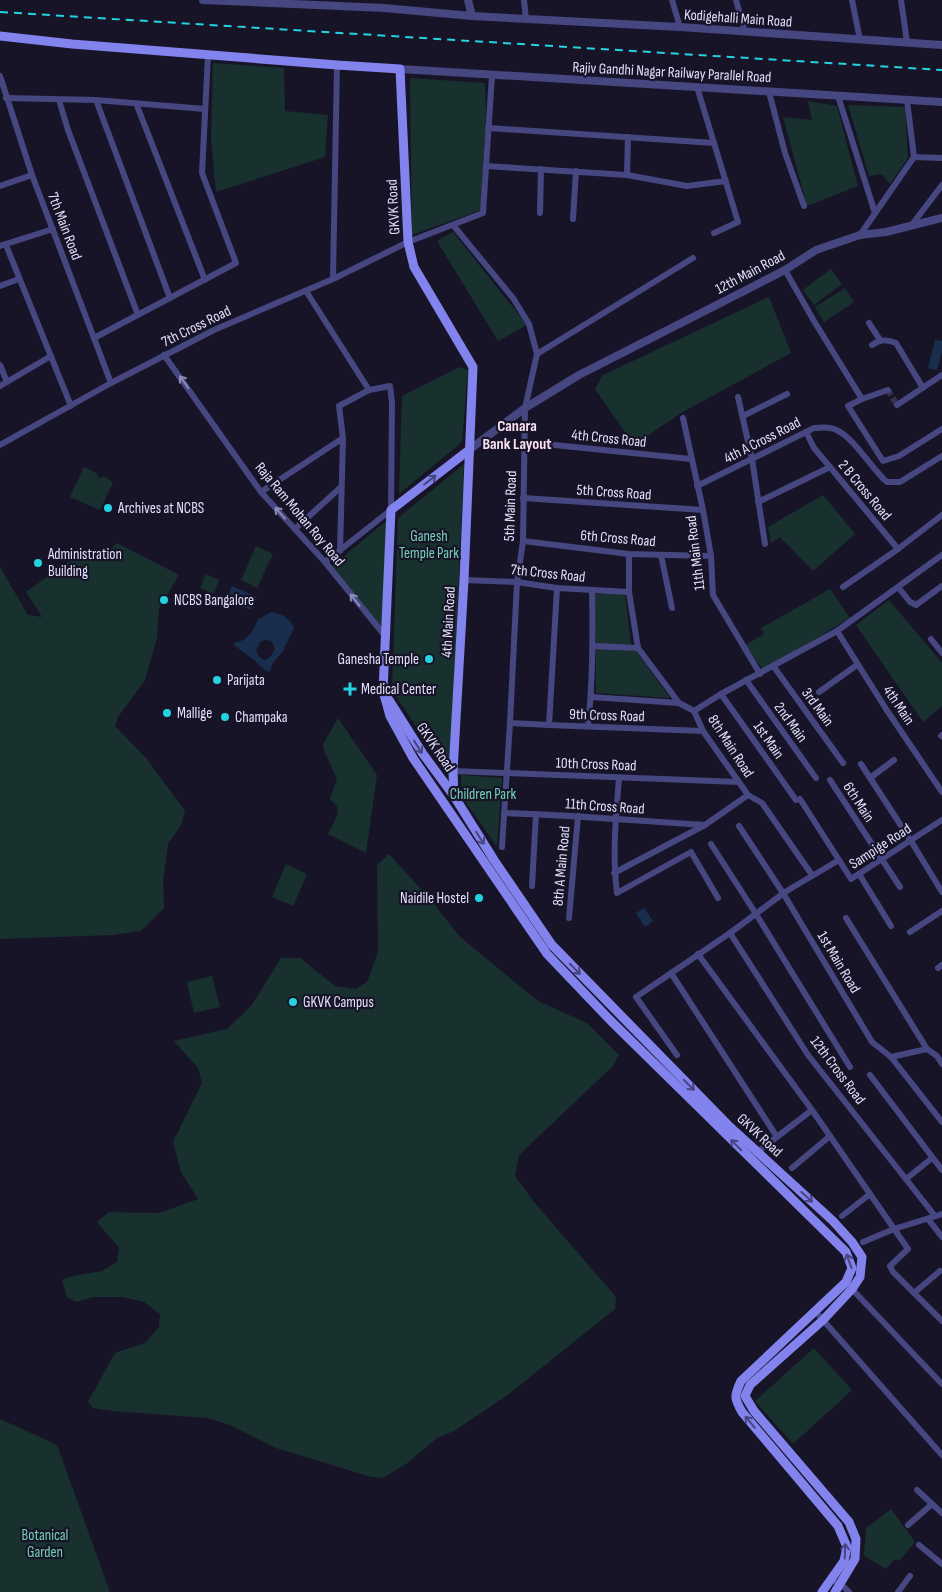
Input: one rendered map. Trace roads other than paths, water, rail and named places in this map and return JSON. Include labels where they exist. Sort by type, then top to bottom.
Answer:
[{"type":"main road","points":[[0,36],[72,44],[400,69]]},
{"type":"main road","name":"GKVK Road","points":[[400,69],[408,242],[414,267],[473,367],[469,450]]},
{"type":"main road","points":[[391,510],[469,450]]},
{"type":"main road","name":"4th Main Road","points":[[454,796],[453,771],[469,450]]},
{"type":"main road","name":"GKVK Road","points":[[391,510],[383,691],[394,725],[413,758],[547,954],[611,1021],[846,1252],[852,1268],[849,1286],[823,1320],[750,1386],[745,1396],[754,1411],[849,1522],[856,1539],[855,1559],[835,1592]]},
{"type":"main road","name":"GKVK Road","points":[[383,691],[423,754],[454,796],[494,860],[552,945],[757,1152],[833,1221],[852,1242],[862,1257],[860,1277],[816,1311],[741,1380],[735,1399],[742,1412],[838,1526],[847,1547],[844,1561],[822,1592]]},
{"type":"main road","points":[[451,815],[462,808]]},
{"type":"main road","points":[[611,1021],[619,1014]]},
{"type":"street","name":"Kodigehalli Main Road","points":[[203,0],[384,8],[472,16],[680,27],[942,45]]},
{"type":"street","points":[[382,0],[384,8]]},
{"type":"street","points":[[468,0],[472,16]]},
{"type":"street","points":[[524,0],[526,19]]},
{"type":"street","points":[[672,0],[680,27]]},
{"type":"street","points":[[736,0],[745,32]]},
{"type":"street","points":[[852,0],[860,40]]},
{"type":"street","points":[[901,0],[907,42]]},
{"type":"street","points":[[94,338],[236,263],[202,173],[208,55]]},
{"type":"street","points":[[333,279],[336,65]]},
{"type":"street","name":"Rajiv Gandhi Nagar Railway Parallel Road","points":[[400,69],[942,102]]},
{"type":"street","points":[[492,75],[486,166],[627,174],[687,186],[726,180]]},
{"type":"street","name":"7th Main Road","points":[[0,76],[32,175],[111,383]]},
{"type":"street","points":[[697,87],[738,222],[714,234]]},
{"type":"street","points":[[769,92],[785,153],[804,206]]},
{"type":"street","points":[[838,96],[875,213]]},
{"type":"street","points":[[6,98],[96,100],[205,109]]},
{"type":"street","points":[[59,100],[68,130],[138,315]]},
{"type":"street","points":[[96,100],[170,298]]},
{"type":"street","points":[[860,235],[914,157],[907,100]]},
{"type":"street","points":[[136,104],[205,280]]},
{"type":"street","points":[[488,128],[714,143]]},
{"type":"street","points":[[627,174],[628,137]]},
{"type":"street","points":[[914,157],[942,158]]},
{"type":"street","name":"7th Cross Road","points":[[0,445],[111,383],[214,330],[333,279],[408,242],[483,214],[486,166]]},
{"type":"street","points":[[540,213],[541,169]]},
{"type":"street","points":[[574,219],[576,171]]},
{"type":"street","points":[[0,186],[32,175]]},
{"type":"street","points":[[911,226],[942,185]]},
{"type":"street","name":"12th Main Road","points":[[469,450],[525,408],[579,374],[785,270],[816,250],[860,235],[886,232],[942,218]]},
{"type":"street","points":[[453,225],[513,298],[529,324],[537,354],[692,258]]},
{"type":"street","points":[[52,229],[3,245],[19,279],[71,406]]},
{"type":"street","points":[[785,270],[862,399]]},
{"type":"street","points":[[0,286],[19,279]]},
{"type":"street","points":[[306,291],[370,390]]},
{"type":"street","points":[[869,323],[880,340]]},
{"type":"street","points":[[872,345],[880,340],[896,343],[923,388]]},
{"type":"street","name":"5th Main Road","points":[[502,847],[508,774],[517,582],[523,541],[525,408],[537,354]]},
{"type":"street","name":"Raja Ram Mohan Roy Road","points":[[164,355],[261,492],[325,562],[386,637]]},
{"type":"street","points":[[0,386],[51,356]]},
{"type":"street","points":[[0,364],[7,382]]},
{"type":"street","points":[[897,405],[942,375]]},
{"type":"street","points":[[325,562],[340,551],[391,510],[392,403],[390,386],[370,390],[339,406],[343,438],[340,551]]},
{"type":"street","points":[[888,390],[848,406],[883,461],[899,456],[942,428]]},
{"type":"street","points":[[743,416],[787,394]]},
{"type":"street","points":[[738,397],[752,459],[765,544]]},
{"type":"street","name":"11th Main Road","points":[[682,418],[703,510],[711,556],[713,596],[760,674]]},
{"type":"street","name":"4th A Cross Road","points":[[697,486],[814,428],[831,428],[848,438],[879,475],[888,482],[900,482],[942,456]]},
{"type":"street","name":"2 B Cross Road","points":[[806,432],[814,448],[898,549]]},
{"type":"street","points":[[261,492],[343,438]]},
{"type":"street","name":"4th Cross Road","points":[[524,442],[691,459]]},
{"type":"street","points":[[758,502],[830,467]]},
{"type":"street","points":[[295,529],[342,487]]},
{"type":"street","name":"5th Cross Road","points":[[523,498],[703,510]]},
{"type":"street","points":[[843,587],[898,549],[942,515]]},
{"type":"street","name":"6th Cross Road","points":[[523,541],[629,554],[711,556]]},
{"type":"street","name":"8th Main Road","points":[[629,554],[629,592],[638,648],[679,703],[694,711],[703,731],[748,796],[762,803],[812,876]]},
{"type":"street","points":[[661,555],[672,608]]},
{"type":"street","points":[[694,711],[746,680],[774,667],[837,631],[942,555]]},
{"type":"street","name":"7th Cross Road","points":[[464,580],[517,582],[557,588],[629,592]]},
{"type":"street","points":[[898,587],[910,602],[916,605],[942,586]]},
{"type":"street","points":[[549,725],[557,588]]},
{"type":"street","points":[[588,726],[593,646],[592,590]]},
{"type":"street","name":"4th Main","points":[[837,631],[886,709],[942,792]]},
{"type":"street","points":[[931,639],[942,653]]},
{"type":"street","points":[[593,646],[638,648]]},
{"type":"street","points":[[819,692],[857,664]]},
{"type":"street","name":"3rd Main","points":[[774,667],[843,763]]},
{"type":"street","name":"2nd Main","points":[[746,680],[816,778]]},
{"type":"street","name":"1st Main","points":[[721,694],[839,860]]},
{"type":"street","points":[[591,697],[679,703]]},
{"type":"street","name":"9th Cross Road","points":[[510,722],[703,731]]},
{"type":"street","points":[[870,778],[894,760]]},
{"type":"street","points":[[861,764],[942,892]]},
{"type":"street","name":"10th Cross Road","points":[[453,771],[739,782]]},
{"type":"street","points":[[619,778],[614,873],[617,893],[691,852],[718,898]]},
{"type":"street","name":"6th Main","points":[[830,780],[900,888]]},
{"type":"street","name":"8th Main Road","points":[[614,873],[705,825],[748,796]]},
{"type":"street","name":"11th Cross Road","points":[[504,813],[705,825]]},
{"type":"street","points":[[532,886],[536,814]]},
{"type":"street","name":"8th A Main Road","points":[[570,918],[578,816]]},
{"type":"street","name":"Sampige Road","points":[[677,1055],[636,997],[730,933],[783,893],[839,860],[851,879],[942,820]]},
{"type":"street","name":"1st Main Road","points":[[739,826],[783,893],[872,1042],[891,1057],[942,1122]]},
{"type":"street","points":[[711,844],[850,1067]]},
{"type":"street","points":[[858,874],[891,926]]},
{"type":"street","points":[[910,932],[942,911]]},
{"type":"street","points":[[846,918],[926,1049],[940,1055],[942,1064]]},
{"type":"street","name":"12th Cross Road","points":[[730,933],[808,1055],[906,1179],[942,1237]]},
{"type":"street","points":[[698,954],[812,1110],[908,1249],[890,1266],[893,1272],[942,1321]]},
{"type":"street","points":[[671,973],[777,1136]]},
{"type":"street","points":[[891,1057],[926,1049]]},
{"type":"street","points":[[870,1075],[942,1170]]},
{"type":"street","points":[[750,1159],[812,1110]]},
{"type":"street","points":[[792,1168],[830,1136]]},
{"type":"street","points":[[906,1179],[932,1158]]},
{"type":"street","points":[[842,1216],[870,1194]]},
{"type":"street","points":[[863,1242],[894,1228],[942,1214]]},
{"type":"street","points":[[914,1293],[940,1271]]},
{"type":"street","points":[[849,1286],[942,1384]]},
{"type":"street","points":[[816,1311],[942,1455]]},
{"type":"street","points":[[917,1490],[942,1514]]},
{"type":"street","points":[[908,1525],[932,1504]]},
{"type":"street","points":[[919,1545],[942,1564]]},
{"type":"street","points":[[898,1592],[910,1576]]},
{"type":"street","points":[[829,1582],[841,1584],[849,1592]]},
{"type":"water","points":[[935,340],[942,341],[942,352],[937,370],[928,368]]},
{"type":"water","points":[[232,586],[257,597],[251,610],[226,599]]},
{"type":"water","points":[[272,612],[276,613],[288,619],[294,628],[283,651],[272,664],[269,672],[233,644],[248,637],[258,619]],"holes":[[[265,640],[271,641],[275,649],[266,660],[256,650],[260,642]]]},
{"type":"water","points":[[644,908],[653,921],[645,927],[636,913]]},
{"type":"tunnel","points":[[888,390],[897,405]]},
{"type":"railway","points":[[0,12],[942,70]]},
{"type":"place","name":"Archives at NCBS","points":[[108,508]]},
{"type":"place","name":"Administration Building","points":[[38,563]]},
{"type":"place","name":"NCBS Bangalore","points":[[164,600]]},
{"type":"place","name":"Ganesha Temple","points":[[429,659]]},
{"type":"place","name":"Parijata","points":[[217,680]]},
{"type":"place","name":"Medical Center","points":[[350,689]]},
{"type":"place","name":"Mallige","points":[[167,713]]},
{"type":"place","name":"Champaka","points":[[225,717]]},
{"type":"place","name":"Naidile Hostel","points":[[479,898]]},
{"type":"place","name":"GKVK Campus","points":[[293,1002]]},
{"type":"district","name":"Canara Bank Layout","points":[[517,434]]},
{"type":"park label","name":"Ganesh Temple Park","points":[[429,544]]},
{"type":"park label","name":"Children Park","points":[[483,794]]},
{"type":"park label","name":"Botanical Garden","points":[[45,1544]]}]
